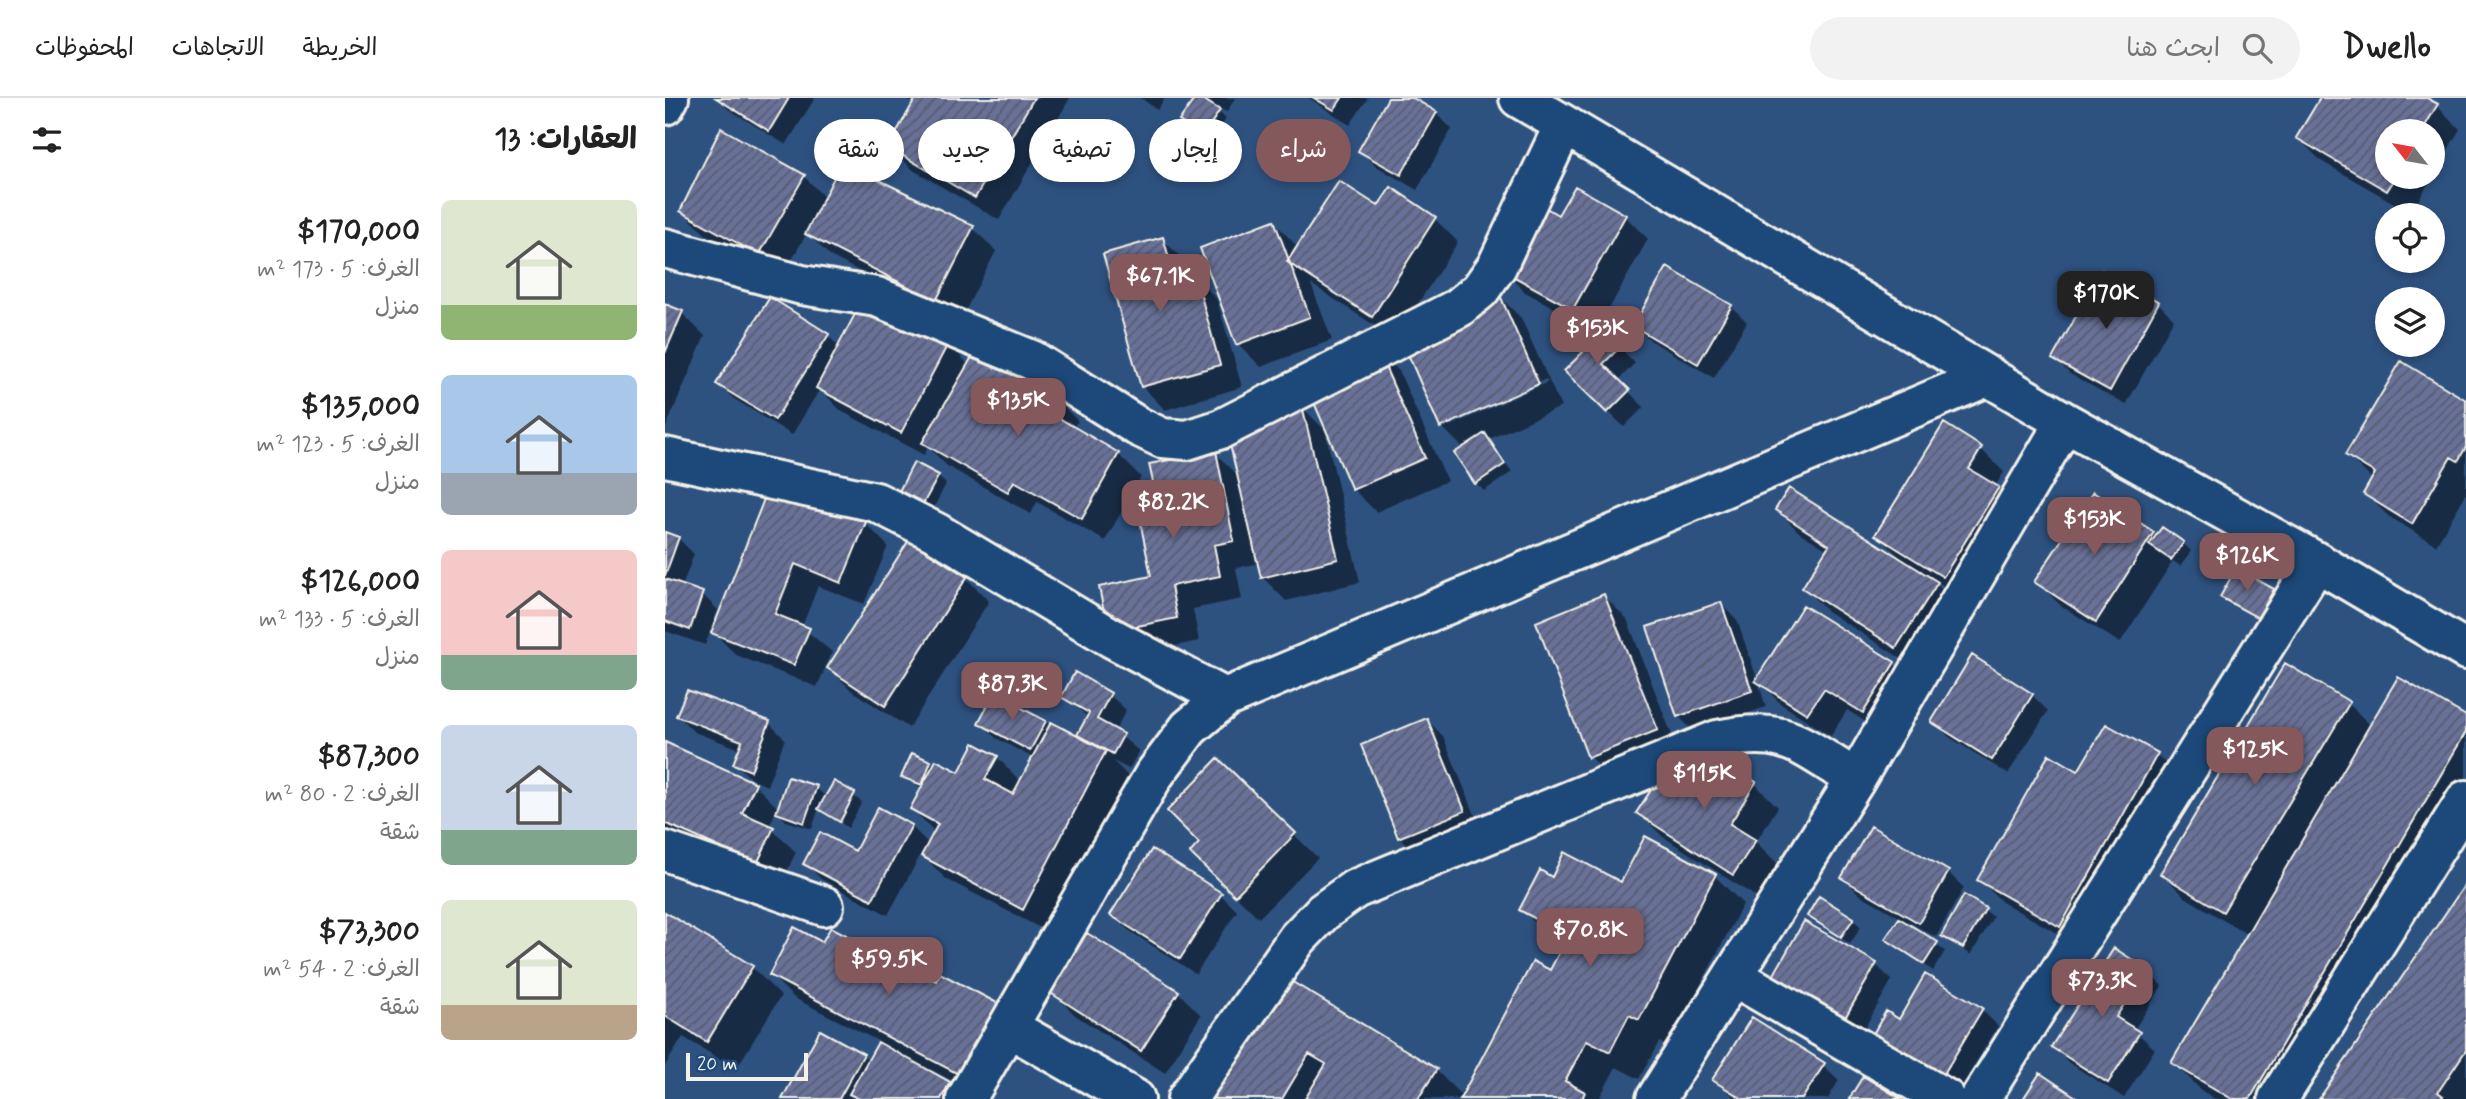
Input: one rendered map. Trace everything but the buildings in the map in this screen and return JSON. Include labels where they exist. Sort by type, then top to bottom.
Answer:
[{"type":"street","points":[[665,105],[669,98]]},
{"type":"street","points":[[1519,98],[2065,422],[2317,562],[2466,650]]},
{"type":"street","points":[[665,248],[802,285],[877,298],[1033,360],[1137,426],[1162,438],[1187,440],[1234,422],[1458,308],[1481,290],[1497,266],[1564,125]]},
{"type":"street","points":[[966,1099],[1154,775],[1189,727],[1225,698],[1989,376]]},
{"type":"street","points":[[1656,1099],[1856,779],[2065,422]]},
{"type":"street","points":[[665,457],[876,502],[937,533],[1112,638],[1225,698]]},
{"type":"street","points":[[1980,1099],[2317,562]]},
{"type":"street","points":[[1187,1099],[1297,939],[1323,912],[1355,890],[1717,740],[1752,732],[1784,736],[1856,779]]},
{"type":"street","points":[[2278,1099],[2466,800]]},
{"type":"street","points":[[665,851],[824,906]]},
{"type":"street","points":[[1735,976],[1946,1099]]},
{"type":"street","points":[[1008,1027],[1135,1099]]}]
